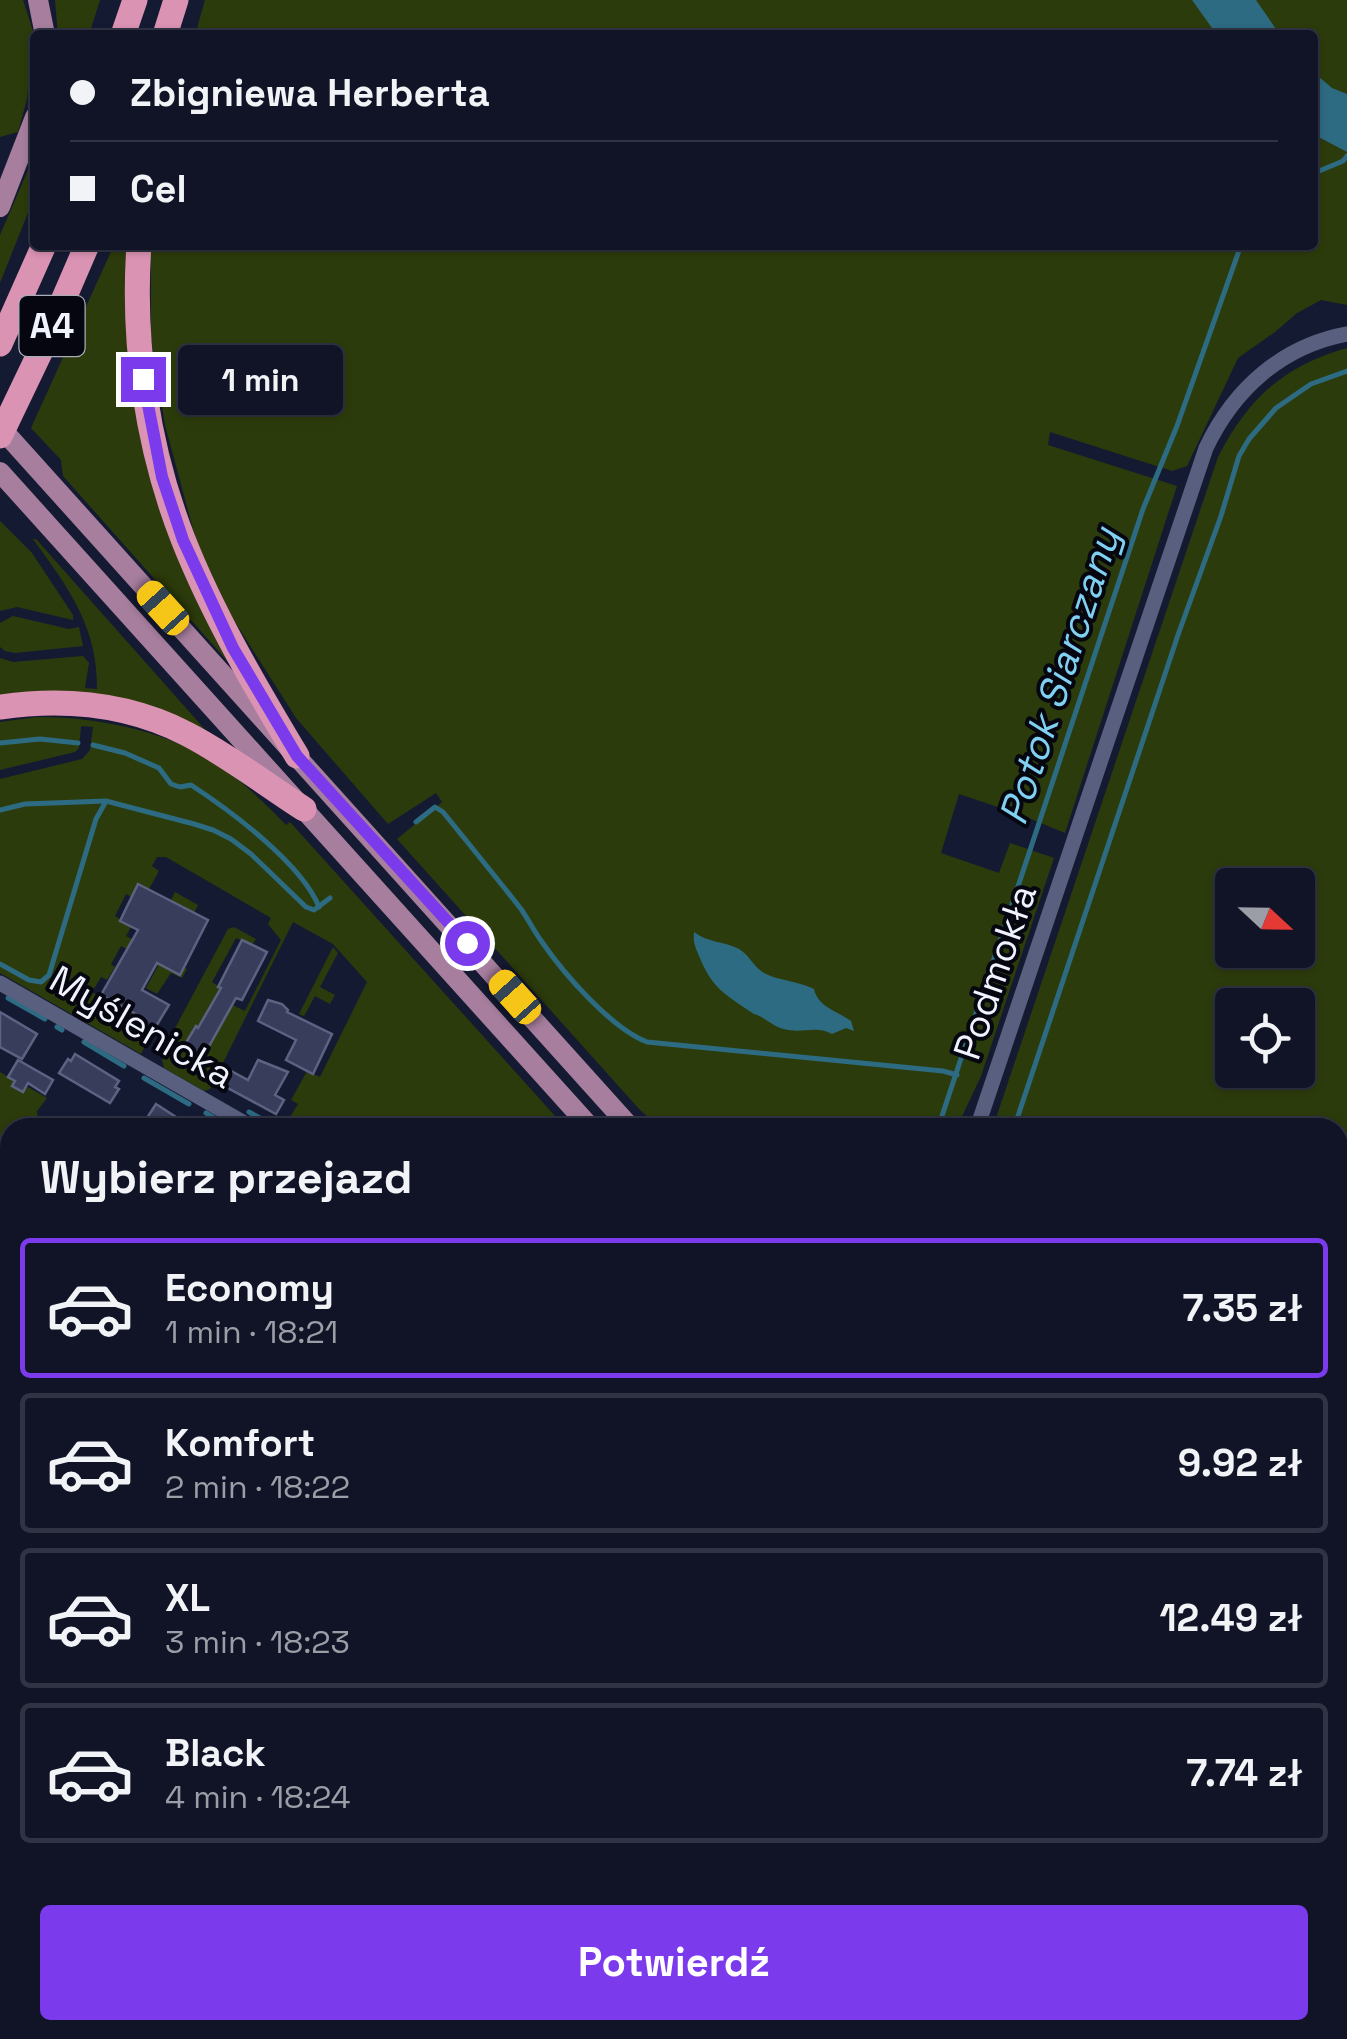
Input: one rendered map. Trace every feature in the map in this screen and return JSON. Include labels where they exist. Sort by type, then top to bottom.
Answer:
[{"type":"highway","points":[[125,30],[135,0]]},
{"type":"highway","points":[[167,30],[178,0]]},
{"type":"highway","points":[[176,30],[178,0]]},
{"type":"highway","name":"A4","points":[[0,344],[42,250]]},
{"type":"highway","name":"A4","points":[[0,436],[85,250]]},
{"type":"highway","points":[[139,250],[136,278],[143,379],[162,477],[183,540],[233,648],[297,756]]},
{"type":"highway","points":[[0,708],[76,703],[156,720],[202,742],[304,808]]},
{"type":"main road","points":[[38,0],[45,30]]},
{"type":"main road","points":[[0,207],[30,130]]},
{"type":"main road","points":[[0,427],[622,1118]]},
{"type":"main road","points":[[0,472],[582,1118]]},
{"type":"street","name":"Podmokła","points":[[980,1118],[1206,448],[1238,395],[1270,366],[1299,348],[1347,334]]},
{"type":"street","name":"Myślenicka","points":[[0,982],[236,1118]]},
{"type":"green space","points":[[0,0],[23,0],[33,30],[27,99],[18,132],[0,137]]},
{"type":"green space","points":[[55,0],[100,0],[91,30],[58,30]]},
{"type":"green space","points":[[205,0],[1347,0],[1347,305],[1321,300],[1297,313],[1238,358],[1187,466],[1172,471],[1050,432],[1048,445],[1177,486],[1065,833],[959,794],[941,853],[999,873],[1010,843],[1054,858],[981,1076],[961,1118],[649,1118],[640,1110],[397,839],[442,802],[436,793],[388,824],[296,718],[230,614],[196,540],[165,425],[151,338],[151,250],[1318,250],[1318,30],[196,30]]},
{"type":"green space","points":[[30,166],[30,208],[0,283],[0,235]]},
{"type":"green space","points":[[112,250],[131,250],[134,372],[246,682],[63,476],[61,460],[31,428]]},
{"type":"green space","points":[[1347,348],[1347,1118],[996,1118],[1218,457],[1255,402],[1286,375]]},
{"type":"green space","points":[[0,521],[32,553],[73,620],[17,607],[0,611]]},
{"type":"green space","points":[[33,539],[209,734],[0,697],[0,658],[13,662],[83,656],[89,663],[85,688],[97,689],[86,627],[69,591]]},
{"type":"green space","points":[[13,616],[69,629],[79,627],[83,646],[5,651],[0,647],[0,623]]},
{"type":"green space","points":[[37,717],[103,722],[169,740],[230,773],[286,825],[290,822],[557,1118],[289,1118],[298,1104],[291,1100],[307,1071],[320,1077],[367,982],[333,944],[293,922],[210,1089],[204,1091],[164,1068],[162,1060],[173,1032],[228,929],[234,927],[256,939],[252,945],[236,938],[212,982],[221,988],[224,1001],[245,1011],[281,940],[268,924],[271,918],[166,857],[157,857],[152,866],[159,871],[149,889],[138,884],[132,897],[126,894],[115,916],[131,927],[126,936],[147,947],[175,892],[198,905],[170,960],[187,969],[182,978],[171,973],[157,994],[146,988],[158,966],[121,946],[107,980],[101,977],[92,992],[100,997],[105,1023],[103,1000],[117,1004],[113,1012],[124,1018],[128,1012],[133,1014],[145,992],[156,998],[141,1025],[152,1032],[141,1054],[0,973],[0,779],[82,759],[90,750],[93,727],[81,726],[75,752],[0,770],[0,722]]},
{"type":"green space","points":[[333,947],[338,953],[320,987],[335,995],[330,1004],[315,996],[304,1016],[299,1014]]},
{"type":"green space","points":[[0,1072],[15,1081],[12,1086],[23,1092],[28,1087],[47,1098],[37,1111],[38,1118],[0,1118]]},
{"type":"water","points":[[1192,0],[1256,0],[1277,30],[1213,30]]},
{"type":"water","points":[[1318,76],[1347,94],[1347,152],[1318,137]]},
{"type":"water","points":[[694,932],[739,949],[766,974],[814,989],[824,1004],[851,1021],[854,1031],[846,1028],[832,1034],[790,1030],[754,1014],[709,977],[695,947]]},
{"type":"building","points":[[138,884],[208,920],[180,975],[157,963],[142,990],[169,1005],[155,1028],[101,995],[138,930],[120,921]]},
{"type":"building","points":[[242,940],[267,952],[242,1000],[236,998],[203,1057],[184,1046],[221,988],[218,987]]},
{"type":"building","points":[[268,1000],[282,1004],[287,1012],[332,1034],[313,1074],[286,1060],[296,1040],[258,1021]]},
{"type":"building","points":[[0,1012],[37,1034],[22,1059],[0,1047]]},
{"type":"building","points":[[75,1054],[119,1081],[115,1087],[119,1089],[110,1103],[59,1073]]},
{"type":"building","points":[[18,1060],[53,1080],[45,1094],[28,1083],[23,1092],[12,1086],[15,1081],[8,1077]]},
{"type":"building","points":[[258,1060],[288,1072],[275,1095],[284,1100],[276,1114],[224,1086],[231,1071],[248,1080]]},
{"type":"building","points":[[156,1104],[178,1118],[147,1118]]},
{"type":"waterway","name":"Potok Siarczany","points":[[1318,171],[1347,156]]},
{"type":"waterway","name":"Potok Siarczany","points":[[941,1118],[1143,509],[1239,250]]},
{"type":"waterway","points":[[1017,1118],[1239,456],[1276,408],[1311,384],[1347,371]]},
{"type":"waterway","points":[[0,743],[40,739],[78,743]]},
{"type":"waterway","points":[[93,745],[159,768],[171,784],[191,785],[225,809],[282,856],[319,907]]},
{"type":"waterway","points":[[0,810],[25,804],[106,801],[194,824],[231,839],[306,907],[314,910],[330,898]]},
{"type":"waterway","points":[[0,964],[29,980],[41,982],[49,975],[96,819],[105,803]]},
{"type":"waterway","points":[[416,822],[435,807],[443,812],[575,984],[618,1025],[647,1042],[957,1075]]},
{"type":"waterway","points":[[8,998],[45,1019]]},
{"type":"waterway","points":[[57,1027],[62,1030]]},
{"type":"waterway","points":[[84,1042],[124,1066]]},
{"type":"waterway","points":[[144,1078],[189,1104]]},
{"type":"waterway","points":[[249,1112],[260,1118]]},
{"type":"waterway","points":[[206,1113],[214,1118]]},
{"type":"route","points":[[143,379],[162,477],[183,540],[233,648],[297,756],[467,943]]}]
